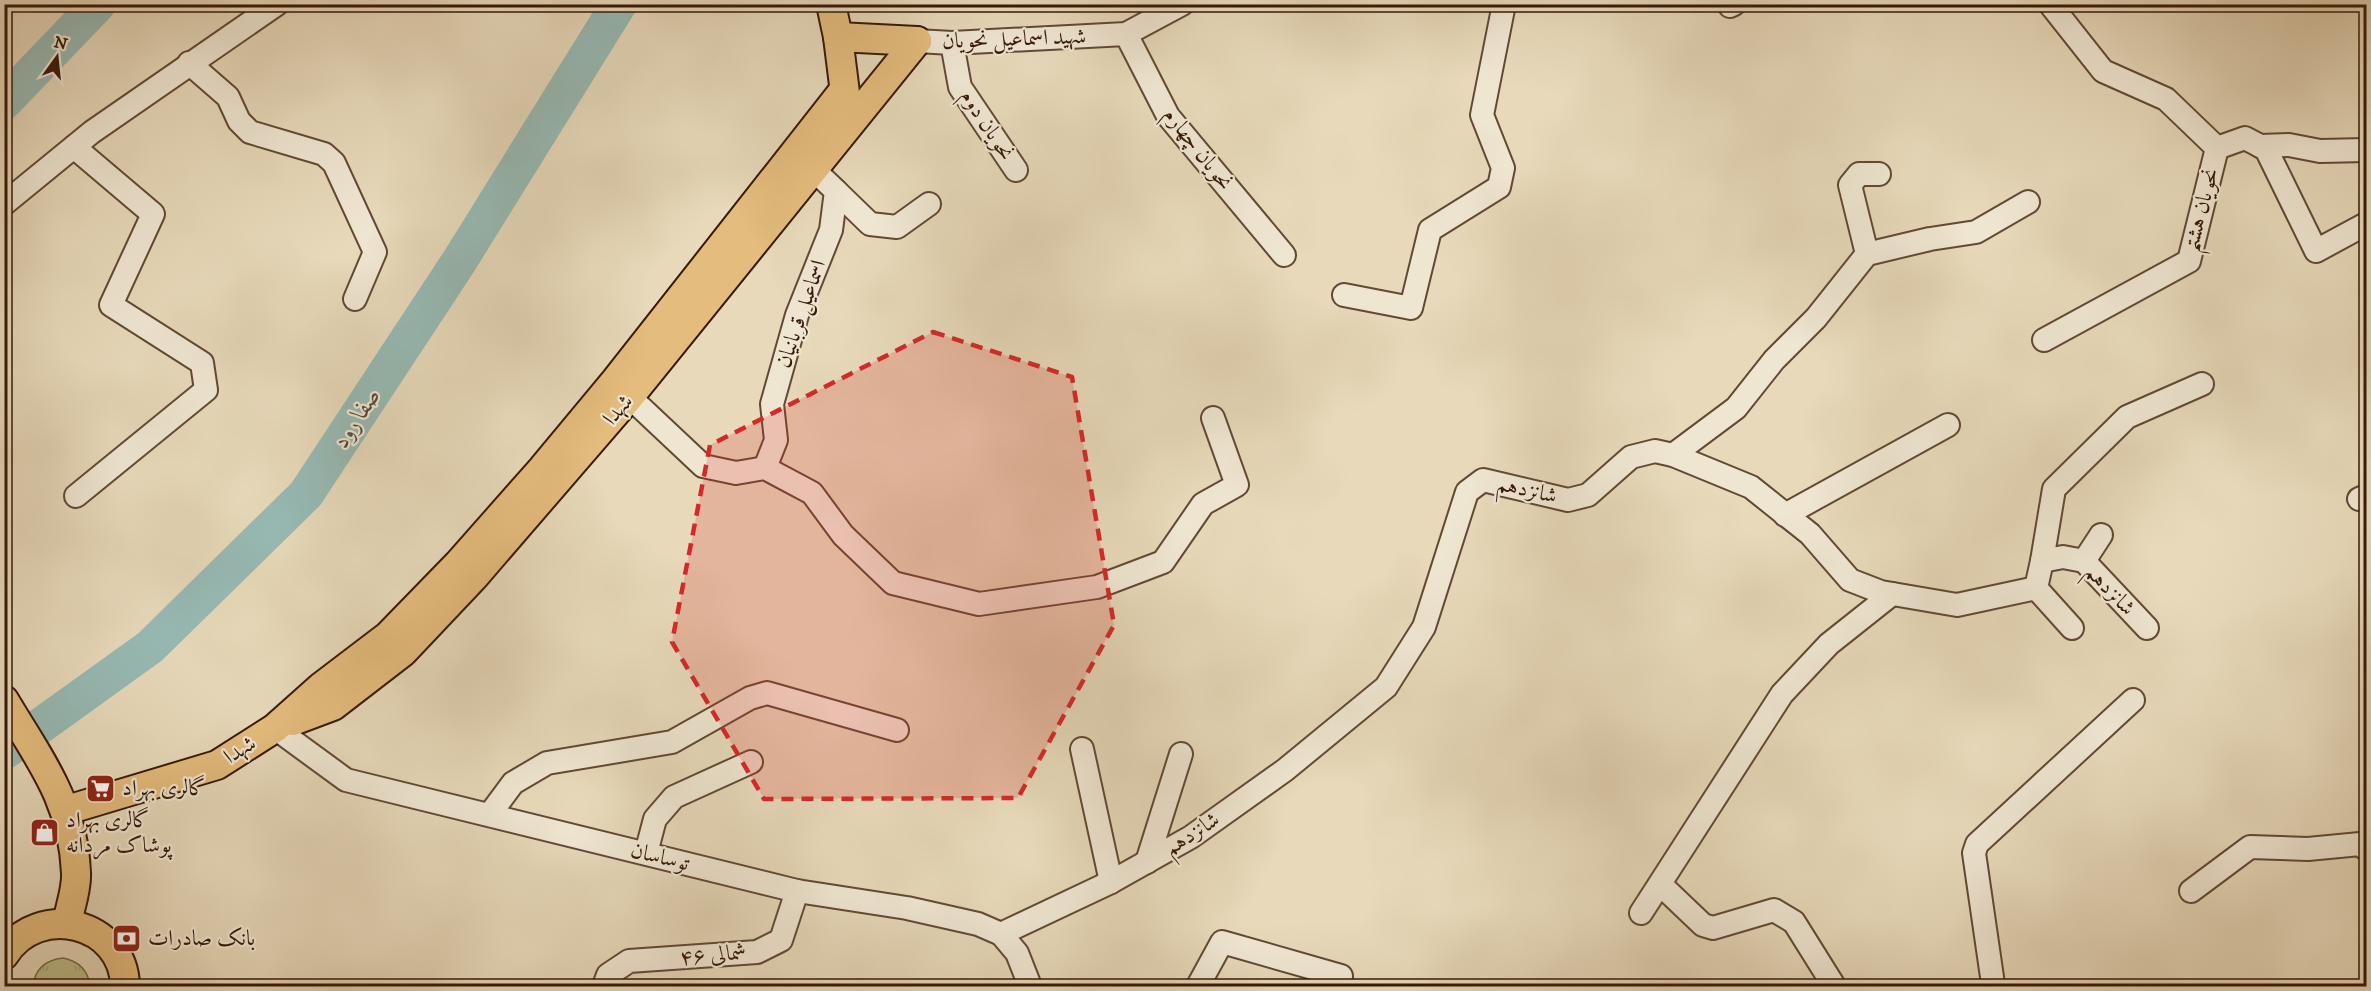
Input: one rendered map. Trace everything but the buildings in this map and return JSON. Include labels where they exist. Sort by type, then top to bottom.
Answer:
[{"type":"main road","points":[[831,4],[838,37],[849,124]]},
{"type":"main road","name":"شهید اسماعیل نحویان","points":[[838,37],[917,41]]},
{"type":"main road","name":"شهدا","points":[[622,389],[813,169],[917,41]]},
{"type":"main road","name":"شهدا","points":[[67,810],[217,765],[274,728],[333,706],[403,652],[512,535],[844,90]]},
{"type":"main road","points":[[7,704],[45,766],[67,810],[76,874],[67,923]]},
{"type":"main road","points":[[4,955],[17,939],[32,929],[49,924],[67,923],[87,929],[105,940],[118,957],[124,987]]},
{"type":"street","points":[[4,204],[74,147],[189,63],[277,4]]},
{"type":"street","name":"شهید اسماعیل نحویان","points":[[917,41],[952,44],[1126,34],[1182,4]]},
{"type":"street","points":[[1344,296],[1410,308],[1430,230],[1499,187],[1503,168],[1482,115],[1504,4]]},
{"type":"street","name":"نحویان هشتم","points":[[2044,340],[2189,261],[2217,148],[2166,99],[2103,70],[2050,4]]},
{"type":"street","name":"نحویان چهارم","points":[[1126,34],[1168,116],[1284,255]]},
{"type":"street","name":"نحویان دوم","points":[[952,44],[960,87],[1016,170]]},
{"type":"street","points":[[189,63],[228,97],[239,121],[250,132],[324,154],[334,163],[375,252],[356,299]]},
{"type":"street","points":[[2217,148],[2245,138],[2266,149],[2316,251],[2367,224]]},
{"type":"street","points":[[2260,146],[2289,145],[2320,151],[2367,150]]},
{"type":"street","points":[[74,147],[153,214],[111,305],[202,363],[207,390],[76,496]]},
{"type":"street","points":[[813,169],[870,224],[897,228],[929,204]]},
{"type":"street","points":[[1867,254],[1850,185],[1859,174],[1879,174]]},
{"type":"street","name":"اسماعیل قربانیان","points":[[765,468],[776,440],[772,404],[797,315],[831,230],[836,191]]},
{"type":"street","points":[[1673,455],[1736,408],[1774,360],[1816,318],[1867,254],[1930,239],[1976,232],[2028,202]]},
{"type":"street","points":[[2072,628],[2036,588],[2054,489],[2127,417],[2202,384]]},
{"type":"street","points":[[622,389],[703,466],[736,473],[765,468],[812,493],[843,535],[893,583],[979,604],[1097,587],[1163,562],[1203,504],[1237,485],[1213,418]]},
{"type":"street","points":[[1785,514],[1948,425]]},
{"type":"street","name":"شانزدهم","points":[[1000,934],[1111,882],[1191,837],[1285,770],[1386,687],[1424,627],[1467,492],[1484,480],[1568,500],[1588,495],[1631,457],[1655,451],[1673,455],[1751,487],[1810,534],[1851,580],[1892,594],[1957,604],[2036,588]]},
{"type":"street","points":[[2084,561],[2101,535]]},
{"type":"street","name":"شانزدهم","points":[[2042,561],[2063,557],[2084,561],[2147,628]]},
{"type":"street","points":[[1641,913],[1782,694],[1829,644],[1892,594]]},
{"type":"street","points":[[490,814],[513,783],[547,763],[672,742],[750,698],[767,693],[897,730]]},
{"type":"street","points":[[1992,985],[1974,853],[1977,844],[2133,700]]},
{"type":"street","name":"توساسان","points":[[274,728],[346,780],[796,891],[907,908],[978,924],[1000,934],[1017,953],[1030,987]]},
{"type":"street","points":[[1083,749],[1111,882]]},
{"type":"street","points":[[1147,862],[1181,754]]},
{"type":"street","points":[[646,853],[655,819],[674,797],[751,762]]},
{"type":"street","points":[[2191,891],[2250,847],[2308,849],[2360,844],[2367,849]]},
{"type":"street","points":[[1661,885],[1703,924],[1713,928],[1774,910],[1784,914],[1794,922],[1834,987]]},
{"type":"street","name":"شمالی ۴۶","points":[[604,987],[608,975],[630,961],[757,952],[781,940],[796,891]]},
{"type":"street","points":[[1198,987],[1222,942],[1341,976]]},
{"type":"highlighted area","points":[[933,332],[1072,377],[1114,625],[1018,798],[764,799],[672,642],[710,445]]},
{"type":"green space","points":[[63,958],[81,967],[87,975],[90,986],[33,986],[42,966]]},
{"type":"waterway","name":"صفا رود","points":[[4,102],[98,4]]},
{"type":"waterway","name":"صفا رود","points":[[4,752],[150,647],[306,494],[460,260],[619,4]]},
{"type":"place","name":"گالری بهراد","points":[[101,788]]},
{"type":"place","name":"گالری بهراد پوشاک مردانه","points":[[45,833]]},
{"type":"place","name":"بانک صادرات","points":[[127,938]]}]
